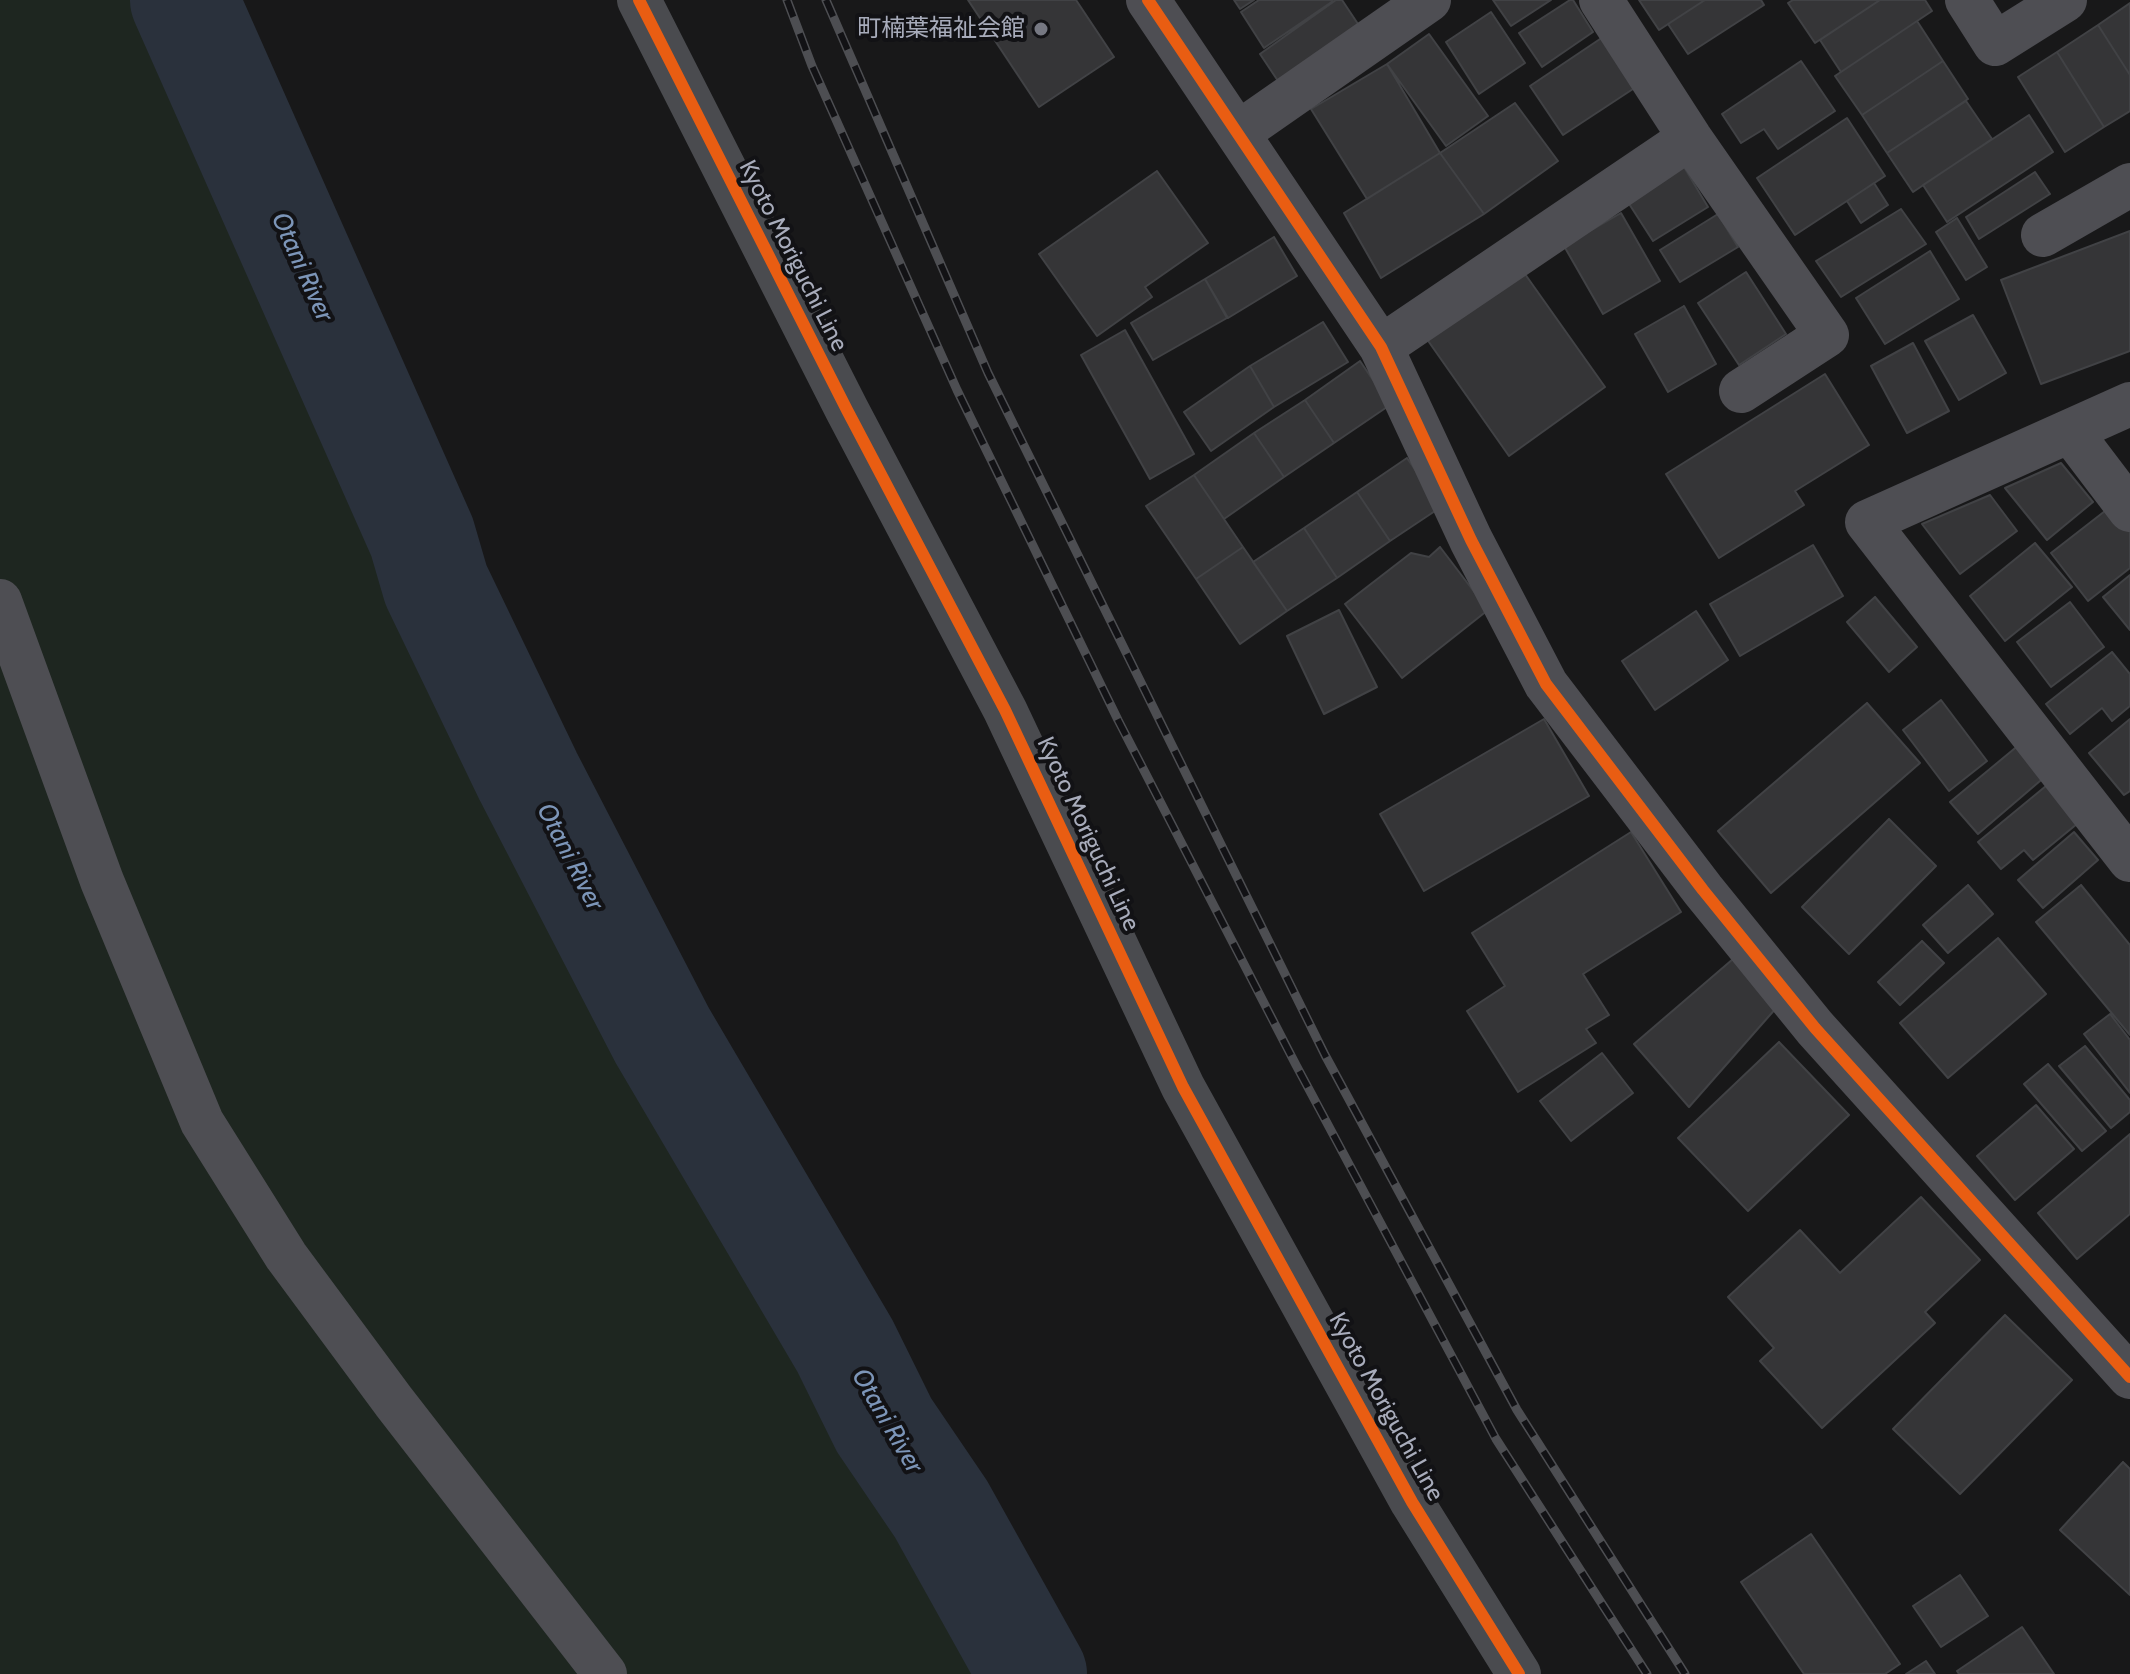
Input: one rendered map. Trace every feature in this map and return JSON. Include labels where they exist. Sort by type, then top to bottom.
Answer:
[{"type":"main road","name":"Kyoto Moriguchi Line","points":[[639,0],[847,410],[1005,710],[1183,1087],[1412,1502],[1519,1674]]},
{"type":"street","points":[[1148,0],[1381,347],[1471,540],[1546,684],[1703,890],[1815,1028],[2130,1377]]},
{"type":"street","points":[[1238,133],[1429,0]]},
{"type":"street","points":[[1601,0],[1690,138],[1827,335],[1741,391]]},
{"type":"street","points":[[1967,0],[1995,44],[2065,0]]},
{"type":"street","points":[[1381,347],[1690,138]]},
{"type":"street","points":[[2043,235],[2130,185]]},
{"type":"street","points":[[2130,404],[1867,522],[2130,860]]},
{"type":"street","points":[[2070,431],[2130,510]]},
{"type":"street","points":[[0,601],[102,881],[202,1122],[286,1256],[394,1402],[605,1674]]},
{"type":"shaded area","points":[[0,0],[137,0],[584,985],[973,1674],[0,1674]]},
{"type":"building","name":"町楠葉福祉会館","points":[[968,0],[1076,0],[1114,57],[1039,107]]},
{"type":"building","points":[[1234,0],[1254,0],[1240,9]]},
{"type":"building","points":[[1259,0],[1333,1],[1264,48],[1241,12]]},
{"type":"building","points":[[1336,0],[1342,0],[1360,27],[1280,84],[1260,54]]},
{"type":"building","points":[[1493,0],[1551,0],[1511,26]]},
{"type":"building","points":[[1573,0],[1593,32],[1542,67],[1519,33]]},
{"type":"building","points":[[1639,0],[1705,0],[1659,30]]},
{"type":"building","points":[[1705,0],[1761,0],[1764,5],[1688,54],[1668,24]]},
{"type":"building","points":[[1793,0],[1880,0],[1815,43],[1788,3]]},
{"type":"building","points":[[1880,0],[1925,0],[1932,11],[1841,72],[1820,40]]},
{"type":"building","points":[[2130,3],[2130,75],[2098,25]]},
{"type":"building","points":[[1491,12],[1525,63],[1479,94],[1446,42]]},
{"type":"building","points":[[1917,21],[1943,61],[1862,115],[1835,76]]},
{"type":"building","points":[[2098,25],[2130,75],[2130,111],[2104,127],[2057,52]]},
{"type":"building","points":[[1429,34],[1488,116],[1446,146],[1387,64]]},
{"type":"building","points":[[1603,37],[1636,87],[1563,135],[1530,86]]},
{"type":"building","points":[[2057,52],[2104,127],[2065,152],[2018,77]]},
{"type":"building","points":[[1801,61],[1835,111],[1778,149],[1764,129],[1741,143],[1722,114]]},
{"type":"building","points":[[1943,61],[1968,99],[1887,153],[1862,115]]},
{"type":"building","points":[[1387,64],[1440,153],[1367,199],[1311,109]]},
{"type":"building","points":[[1966,101],[1992,139],[1913,192],[1887,153]]},
{"type":"building","points":[[1515,103],[1558,161],[1484,214],[1440,153]]},
{"type":"building","points":[[2029,115],[2053,152],[1947,222],[1923,185]]},
{"type":"building","points":[[1847,118],[1885,176],[1795,235],[1757,178]]},
{"type":"building","points":[[1440,153],[1484,214],[1381,278],[1344,213]]},
{"type":"building","points":[[1681,162],[1708,207],[1653,241],[1624,196]]},
{"type":"building","points":[[1157,171],[1208,243],[1145,287],[1152,297],[1097,336],[1039,254]]},
{"type":"building","points":[[2035,172],[2050,194],[1979,239],[1966,217]]},
{"type":"building","points":[[1874,183],[1888,205],[1861,223],[1847,201]]},
{"type":"building","points":[[1901,209],[1926,244],[1841,297],[1816,261]]},
{"type":"building","points":[[1621,213],[1660,281],[1603,314],[1564,246]]},
{"type":"building","points":[[1718,214],[1738,247],[1680,282],[1660,250]]},
{"type":"building","points":[[1957,218],[1987,267],[1966,280],[1936,232]]},
{"type":"building","points":[[2130,231],[2130,351],[2041,384],[2001,280]]},
{"type":"building","points":[[1274,237],[1297,276],[1228,318],[1205,279]]},
{"type":"building","points":[[1930,251],[1959,299],[1885,344],[1856,298]]},
{"type":"building","points":[[1520,267],[1605,387],[1509,456],[1424,335]]},
{"type":"building","points":[[1746,272],[1786,334],[1739,365],[1698,303]]},
{"type":"building","points":[[1205,279],[1227,318],[1153,360],[1131,323]]},
{"type":"building","points":[[1684,306],[1716,364],[1668,392],[1635,334]]},
{"type":"building","points":[[1973,315],[2006,373],[1959,400],[1925,341]]},
{"type":"building","points":[[1323,322],[1348,362],[1274,407],[1250,366]]},
{"type":"building","points":[[1125,330],[1194,454],[1150,479],[1081,355]]},
{"type":"building","points":[[1913,343],[1949,411],[1907,433],[1871,366]]},
{"type":"building","points":[[1360,361],[1390,405],[1334,443],[1305,400]]},
{"type":"building","points":[[1250,366],[1274,407],[1211,451],[1184,412]]},
{"type":"building","points":[[1825,374],[1869,445],[1795,491],[1804,505],[1719,558],[1666,474]]},
{"type":"building","points":[[1305,400],[1334,443],[1284,477],[1254,433]]},
{"type":"building","points":[[1254,433],[1284,477],[1224,519],[1194,475]]},
{"type":"building","points":[[1407,458],[1441,507],[1390,541],[1357,492]]},
{"type":"building","points":[[2061,463],[2093,502],[2047,540],[2005,488]]},
{"type":"building","points":[[1194,475],[1243,547],[1196,579],[1146,506]]},
{"type":"building","points":[[1357,492],[1390,541],[1337,578],[1304,528]]},
{"type":"building","points":[[1990,495],[2017,531],[1960,574],[1922,524]]},
{"type":"building","points":[[2114,504],[2130,525],[2130,568],[2088,601],[2051,553]]},
{"type":"building","points":[[1304,528],[1337,578],[1287,611],[1253,562]]},
{"type":"building","points":[[2035,543],[2072,587],[2005,641],[1970,596]]},
{"type":"building","points":[[1813,545],[1843,596],[1740,656],[1710,604]]},
{"type":"building","points":[[1243,547],[1287,611],[1240,644],[1196,579]]},
{"type":"building","points":[[1440,547],[1488,610],[1402,678],[1345,604],[1411,553],[1429,557]]},
{"type":"building","points":[[2130,575],[2130,630],[2103,597]]},
{"type":"building","points":[[1875,597],[1917,647],[1889,672],[1847,622]]},
{"type":"building","points":[[2070,602],[2104,647],[2051,687],[2017,642]]},
{"type":"building","points":[[1339,610],[1377,687],[1324,714],[1287,636]]},
{"type":"building","points":[[1696,611],[1728,660],[1655,710],[1622,661]]},
{"type":"building","points":[[2112,652],[2130,674],[2130,706],[2112,721],[2102,708],[2070,734],[2046,704]]},
{"type":"building","points":[[1941,700],[1987,761],[1949,791],[1903,730]]},
{"type":"building","points":[[1867,703],[1920,763],[1771,893],[1718,831]]},
{"type":"building","points":[[1544,719],[1589,796],[1424,891],[1380,814]]},
{"type":"building","points":[[2130,719],[2130,791],[2124,795],[2089,753]]},
{"type":"building","points":[[2020,744],[2047,775],[1978,834],[1950,802]]},
{"type":"building","points":[[2052,781],[2083,819],[2033,860],[2024,850],[2001,869],[1978,842]]},
{"type":"building","points":[[1889,819],[1936,866],[1849,954],[1802,907]]},
{"type":"building","points":[[1631,832],[1681,912],[1583,974],[1609,1015],[1586,1029],[1596,1043],[1518,1092],[1467,1011],[1505,986],[1472,933]]},
{"type":"building","points":[[2074,832],[2098,860],[2043,908],[2018,880]]},
{"type":"building","points":[[1968,885],[1993,914],[1948,953],[1923,925]]},
{"type":"building","points":[[2081,885],[2130,945],[2130,1035],[2036,922]]},
{"type":"building","points":[[1998,938],[2046,994],[1948,1078],[1900,1023]]},
{"type":"building","points":[[1922,941],[1944,963],[1900,1005],[1878,982]]},
{"type":"building","points":[[1733,959],[1777,1007],[1689,1107],[1634,1044]]},
{"type":"building","points":[[2110,1014],[2130,1040],[2130,1093],[2084,1034]]},
{"type":"building","points":[[1779,1042],[1849,1115],[1748,1211],[1678,1138]]},
{"type":"building","points":[[2085,1046],[2130,1100],[2130,1112],[2111,1128],[2059,1066]]},
{"type":"building","points":[[1602,1053],[1633,1093],[1571,1141],[1540,1101]]},
{"type":"building","points":[[2048,1064],[2106,1131],[2082,1151],[2024,1084]]},
{"type":"building","points":[[2036,1105],[2074,1149],[2015,1200],[1977,1156]]},
{"type":"building","points":[[2130,1134],[2130,1214],[2077,1259],[2038,1213]]},
{"type":"building","points":[[1921,1197],[1980,1260],[1925,1312],[1935,1323],[1822,1428],[1760,1361],[1774,1348],[1728,1297],[1800,1230],[1840,1273]]},
{"type":"building","points":[[2005,1315],[2072,1380],[1960,1494],[1893,1429]]},
{"type":"building","points":[[2123,1462],[2130,1469],[2130,1595],[2060,1530]]},
{"type":"building","points":[[1811,1534],[1900,1664],[1885,1674],[1804,1674],[1741,1582]]},
{"type":"building","points":[[1960,1575],[1988,1616],[1941,1647],[1913,1606]]},
{"type":"building","points":[[2022,1627],[2054,1674],[1959,1674],[1957,1671]]},
{"type":"building","points":[[1926,1661],[1935,1674],[1906,1674]]},
{"type":"waterway","name":"Otani River","points":[[184,0],[422,537],[436,585],[528,776],[662,1035],[845,1346],[884,1425],[941,1509],[1033,1674]]},
{"type":"railway","points":[[787,0],[812,66],[957,390],[1118,720],[1296,1065],[1496,1439],[1647,1674]]},
{"type":"railway","points":[[826,0],[988,373],[1325,1055],[1517,1410],[1685,1674]]},
{"type":"cycle path","points":[[639,0],[847,410],[1005,710],[1183,1087],[1412,1502],[1519,1674]]},
{"type":"cycle path","points":[[1148,0],[1381,347],[1471,540],[1546,684],[1703,890],[1815,1028],[2130,1377]]},
{"type":"place","name":"町楠葉福祉会館","points":[[1041,29]]}]
